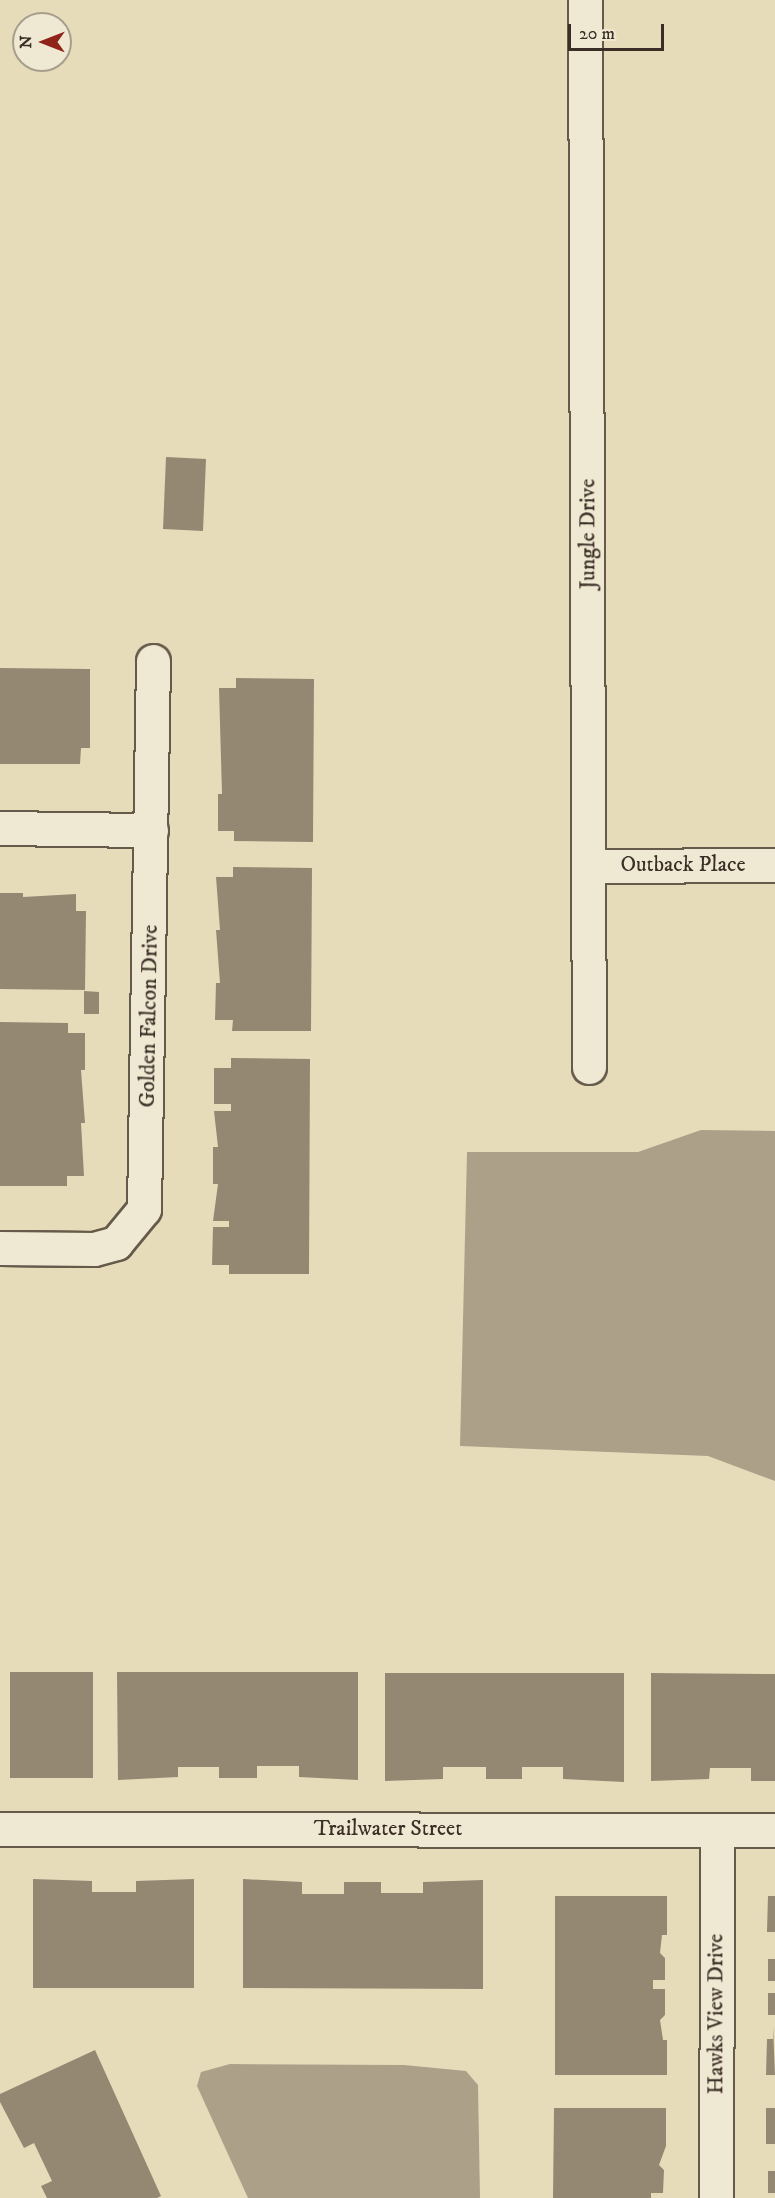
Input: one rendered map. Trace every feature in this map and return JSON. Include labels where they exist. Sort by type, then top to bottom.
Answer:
[{"type":"street","name":"Jungle Drive","points":[[585,0],[590,866],[588,1067]]},
{"type":"street","name":"Golden Falcon Drive","points":[[0,1248],[94,1249],[116,1243],[144,1209],[153,661]]},
{"type":"street","points":[[0,828],[151,830]]},
{"type":"street","name":"Outback Place","points":[[590,866],[775,865]]},
{"type":"street","name":"Trailwater Street","points":[[0,1829],[775,1830]]},
{"type":"street","name":"Hawks View Drive","points":[[716,2198],[717,1830]]},
{"type":"shaded area","points":[[701,1130],[775,1131],[775,1481],[708,1456],[460,1446],[467,1152],[638,1152]]},
{"type":"shaded area","points":[[230,2064],[404,2065],[466,2071],[478,2085],[480,2198],[248,2198],[197,2086],[201,2072]]},
{"type":"building","points":[[166,457],[206,459],[203,531],[163,529]]},
{"type":"building","points":[[0,668],[90,669],[90,748],[81,748],[80,764],[0,764]]},
{"type":"building","points":[[236,678],[314,679],[313,842],[234,841],[234,831],[218,831],[218,794],[222,794],[219,688],[236,688]]},
{"type":"building","points":[[233,867],[312,868],[311,1031],[232,1031],[233,1020],[215,1020],[216,983],[220,983],[216,930],[220,930],[216,877],[233,877]]},
{"type":"building","points":[[0,893],[23,893],[23,897],[76,894],[76,911],[86,911],[85,990],[0,989]]},
{"type":"building","points":[[84,991],[99,992],[99,1014],[84,1014]]},
{"type":"building","points":[[0,1022],[68,1023],[68,1033],[85,1033],[85,1070],[81,1070],[85,1123],[81,1123],[84,1176],[67,1176],[67,1186],[0,1186]]},
{"type":"building","points":[[231,1058],[310,1059],[309,1274],[229,1274],[229,1265],[212,1265],[213,1227],[229,1227],[229,1221],[213,1221],[218,1184],[213,1184],[213,1147],[218,1147],[214,1111],[231,1111],[231,1104],[214,1104],[214,1068],[231,1068]]},
{"type":"building","points":[[10,1672],[93,1672],[93,1778],[10,1778]]},
{"type":"building","points":[[117,1672],[358,1672],[358,1780],[299,1777],[299,1766],[257,1766],[257,1778],[219,1778],[219,1767],[178,1767],[178,1777],[118,1780]]},
{"type":"building","points":[[385,1673],[624,1673],[624,1782],[563,1779],[563,1767],[522,1767],[522,1779],[486,1779],[486,1767],[443,1767],[443,1779],[385,1781]]},
{"type":"building","points":[[651,1673],[775,1674],[775,1781],[751,1781],[751,1768],[710,1768],[709,1779],[651,1781]]},
{"type":"building","points":[[33,1879],[92,1881],[92,1892],[136,1892],[136,1881],[194,1879],[194,1988],[33,1988]]},
{"type":"building","points":[[243,1879],[302,1882],[302,1894],[344,1894],[344,1882],[381,1882],[381,1893],[423,1893],[423,1882],[483,1880],[483,1989],[243,1988]]},
{"type":"building","points":[[555,1896],[667,1896],[667,1935],[662,1935],[660,1953],[665,1958],[665,1980],[653,1980],[653,1989],[665,1989],[665,2015],[660,2020],[663,2040],[667,2040],[667,2075],[555,2075]]},
{"type":"building","points":[[768,1896],[775,1896],[775,1932],[767,1932]]},
{"type":"building","points":[[768,1959],[775,1959],[775,1981],[768,1981]]},
{"type":"building","points":[[768,1993],[775,1993],[775,2015],[768,2015]]},
{"type":"building","points":[[773,2026],[775,2075],[766,2075],[767,2039],[773,2039]]},
{"type":"building","points":[[95,2050],[161,2196],[157,2198],[47,2198],[41,2186],[52,2181],[34,2143],[24,2148],[0,2102],[0,2094]]},
{"type":"building","points":[[554,2108],[666,2108],[666,2146],[659,2165],[664,2170],[663,2193],[651,2193],[651,2198],[553,2198]]},
{"type":"building","points":[[766,2108],[775,2108],[775,2144],[766,2144]]},
{"type":"building","points":[[768,2171],[775,2171],[775,2193],[768,2193]]}]
